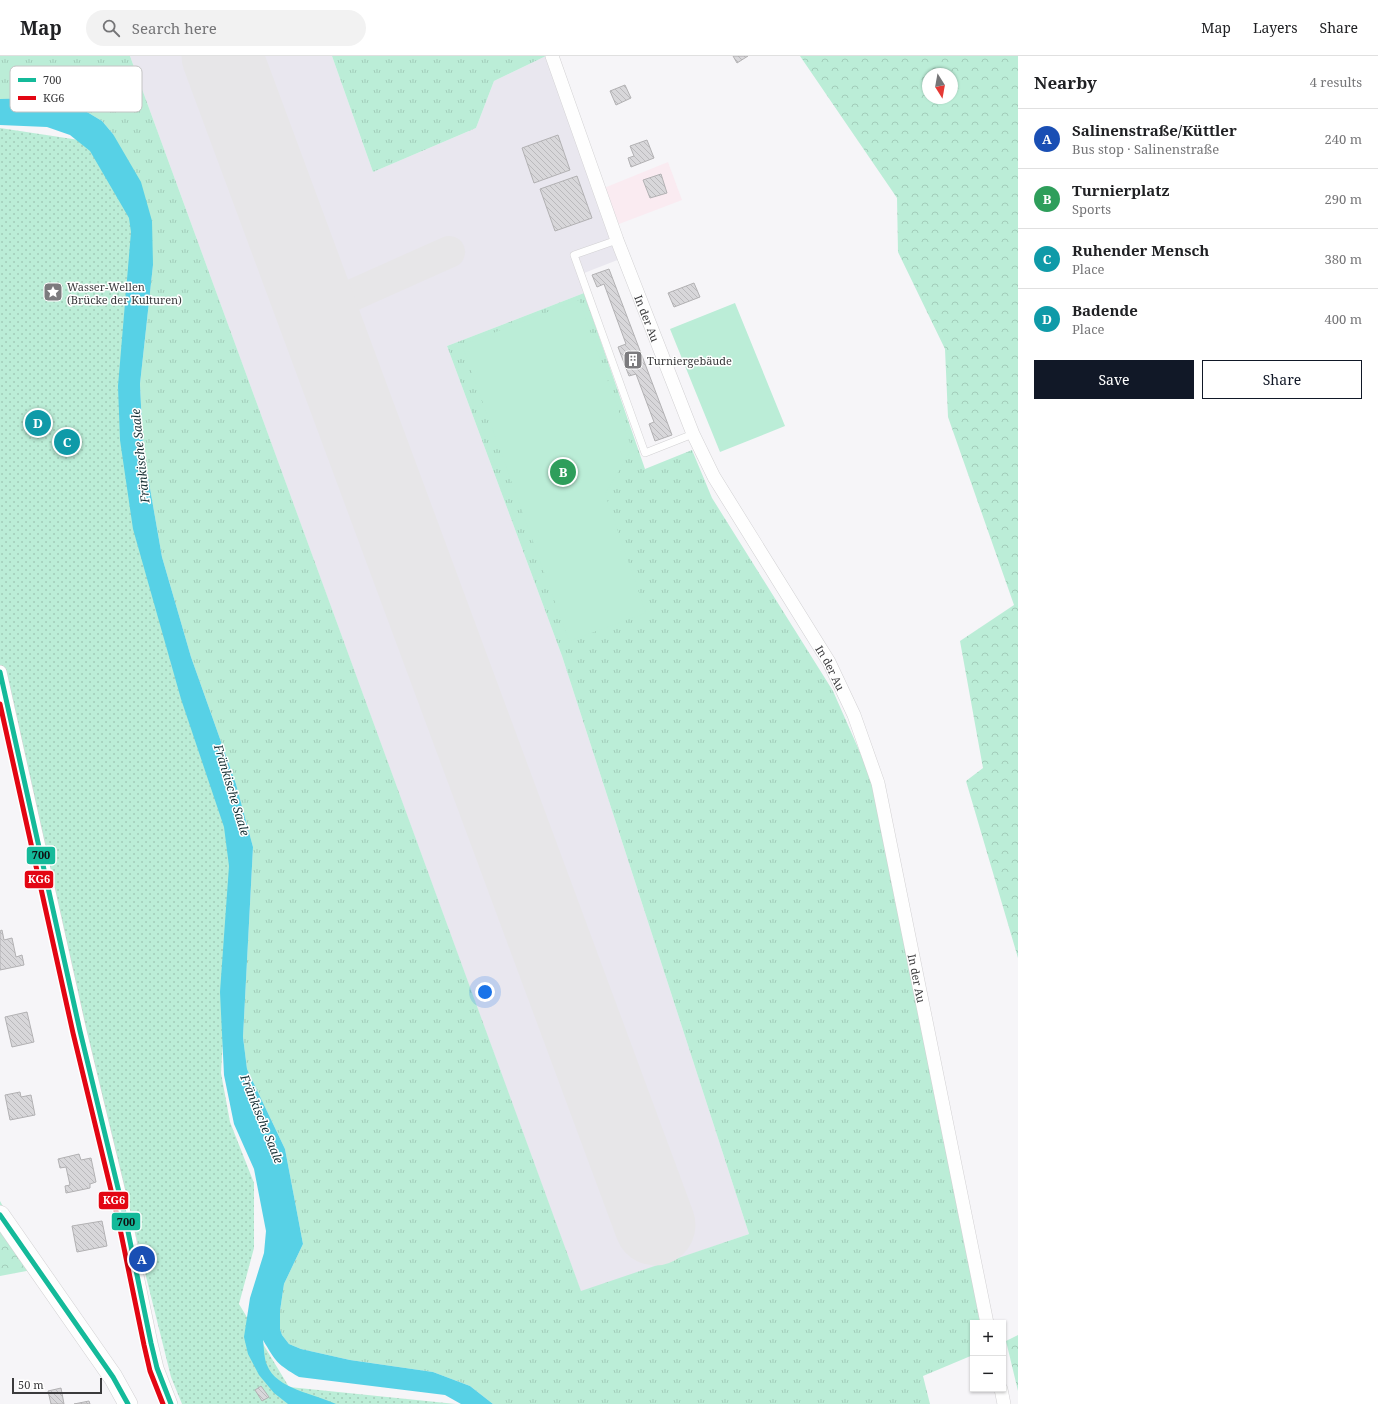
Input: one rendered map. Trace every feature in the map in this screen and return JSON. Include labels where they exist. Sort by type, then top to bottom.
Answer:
[{"type":"main road","points":[[0,1215],[113,1377],[128,1404]]},
{"type":"street","name":"In der Au","points":[[552,56],[617,240],[693,434],[714,478],[829,662],[854,716],[871,761],[878,783],[987,1320]]},
{"type":"street","points":[[0,672],[80,1031],[125,1217],[151,1343],[157,1368],[170,1404]]},
{"type":"street","points":[[1002,1392],[1004,1404]]},
{"type":"lane","points":[[617,240],[574,255],[645,453],[693,434]]},
{"type":"shaded area","points":[[130,56],[332,56],[373,172],[476,128],[494,81],[546,56],[620,259],[579,275],[584,293],[447,346],[562,656],[749,1234],[581,1292],[142,89],[142,66],[134,66]]},
{"type":"shaded area","points":[[668,162],[682,200],[619,224],[604,188]]},
{"type":"green space","points":[[0,56],[130,56],[134,66],[10,66],[10,100],[0,99]]},
{"type":"green space","points":[[332,56],[546,56],[494,81],[476,128],[373,172]]},
{"type":"green space","points":[[800,56],[1018,56],[1018,958],[966,781],[983,768],[960,641],[1014,605],[948,417],[945,349],[898,252],[897,198]]},
{"type":"green space","points":[[142,89],[581,1291],[749,1234],[562,656],[447,346],[584,293],[645,469],[692,450],[712,498],[833,691],[870,775],[980,1320],[970,1320],[970,1356],[923,1376],[930,1404],[493,1404],[470,1386],[433,1372],[350,1360],[301,1349],[289,1344],[282,1335],[280,1329],[280,1311],[284,1284],[303,1244],[285,1149],[247,1069],[243,1037],[253,847],[236,784],[191,657],[162,557],[143,448],[140,384],[153,265],[113,134],[102,121],[87,112],[142,112]]},
{"type":"green space","points":[[0,128],[99,143],[134,213],[128,447],[235,836],[221,1073],[230,1122],[254,1183],[254,1248],[239,1304],[289,1387],[456,1404],[182,1404],[171,1377],[45,870],[0,719]]},
{"type":"green space","points":[[579,300],[632,449],[605,494],[646,613],[569,641],[462,345]]},
{"type":"green space","points":[[735,303],[785,426],[720,452],[670,329]]},
{"type":"green space","points":[[0,1201],[37,1269],[0,1276]]},
{"type":"green space","points":[[1018,1335],[1018,1391],[1006,1341]]},
{"type":"water","name":"Fränkische Saale","points":[[0,99],[10,99],[10,112],[87,112],[102,121],[113,134],[141,182],[152,221],[153,265],[140,384],[143,448],[162,557],[191,657],[236,784],[253,847],[243,1037],[247,1069],[285,1149],[303,1244],[284,1284],[280,1311],[280,1329],[282,1335],[289,1344],[301,1349],[350,1360],[433,1372],[470,1386],[493,1404],[461,1404],[445,1395],[299,1377],[278,1362],[263,1340],[267,1365],[279,1380],[297,1390],[336,1404],[288,1404],[274,1393],[259,1375],[248,1354],[244,1337],[250,1298],[264,1253],[266,1231],[254,1169],[234,1124],[224,1075],[220,992],[229,866],[224,827],[181,699],[133,529],[120,440],[118,386],[131,232],[129,218],[90,151],[70,135],[47,127],[0,125]]},
{"type":"building","points":[[733,56],[748,56],[737,63]]},
{"type":"building","points":[[625,85],[631,98],[616,105],[610,91]]},
{"type":"building","points":[[558,135],[570,170],[534,183],[522,148]]},
{"type":"building","points":[[647,140],[654,158],[631,167],[628,158],[634,156],[630,146]]},
{"type":"building","points":[[661,174],[667,193],[650,198],[643,180]]},
{"type":"building","points":[[577,176],[592,218],[555,231],[540,189]]},
{"type":"building","name":"Turniergebäude","points":[[609,269],[672,435],[655,441],[649,424],[654,422],[636,374],[629,376],[618,347],[626,344],[604,284],[597,287],[592,275]]},
{"type":"building","points":[[694,283],[700,297],[674,307],[668,293]]},
{"type":"building","points":[[2,930],[4,940],[12,938],[16,957],[22,955],[24,965],[0,970],[0,931]]},
{"type":"building","points":[[27,1012],[34,1042],[12,1047],[5,1017]]},
{"type":"building","points":[[20,1092],[21,1097],[31,1095],[35,1115],[10,1120],[5,1095]]},
{"type":"building","points":[[79,1154],[81,1160],[91,1158],[96,1182],[90,1184],[90,1188],[66,1193],[65,1186],[70,1185],[66,1167],[60,1168],[58,1159]]},
{"type":"building","points":[[102,1221],[107,1246],[77,1252],[72,1226]]},
{"type":"building","points":[[261,1386],[269,1397],[262,1401],[255,1390]]},
{"type":"building","points":[[61,1388],[64,1404],[51,1404],[48,1391]]},
{"type":"building","points":[[89,1401],[90,1404],[74,1404]]},
{"type":"taxiway","points":[[317,311],[449,252]]},
{"type":"runway","points":[[222,56],[655,1225]]},
{"type":"transit line","name":"700","points":[[0,672],[80,1031],[125,1217],[151,1343],[157,1368],[171,1404]]},
{"type":"transit line","name":"KG6","points":[[0,704],[73,1033],[118,1219],[150,1371],[163,1404]]},
{"type":"transit line","name":"700","points":[[0,1215],[113,1377],[128,1404]]},
{"type":"place","name":"Wasser-Wellen (Brücke der Kulturen)","points":[[53,292]]},
{"type":"place","name":"Turniergebäude","points":[[633,360]]},
{"type":"place","name":"Badende","points":[[38,423]]},
{"type":"place","name":"Ruhender Mensch","points":[[67,442]]},
{"type":"place","name":"Turnierplatz","points":[[563,472]]},
{"type":"place","name":"Salinenstraße/Küttler","points":[[142,1259]]}]
